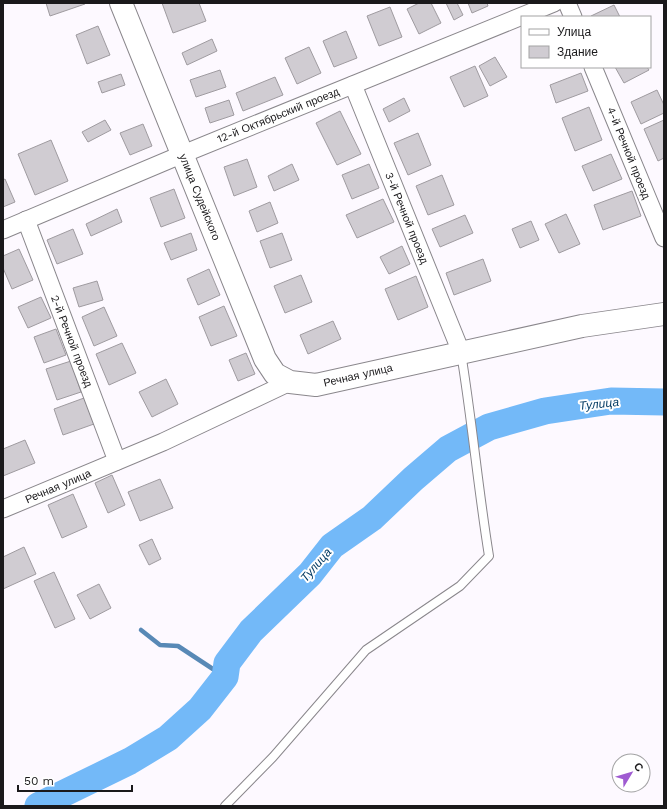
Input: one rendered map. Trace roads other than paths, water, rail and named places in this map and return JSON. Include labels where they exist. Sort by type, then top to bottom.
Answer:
[{"type":"street","name":"улица Судейского","points":[[120,3],[183,154],[265,359],[275,374],[290,382]]},
{"type":"street","name":"12-й Октябрьский проезд","points":[[522,16],[554,3]]},
{"type":"street","points":[[567,3],[573,16]]},
{"type":"street","name":"12-й Октябрьский проезд","points":[[3,230],[183,154],[521,16]]},
{"type":"street","name":"4-й Речной проезд","points":[[593,68],[664,238]]},
{"type":"street","name":"3-й Речной проезд","points":[[353,85],[461,352]]},
{"type":"street","name":"2-й Речной проезд","points":[[26,220],[117,461]]},
{"type":"street","name":"Речная улица","points":[[3,509],[163,442],[290,382],[316,385],[582,326],[664,314]]},
{"type":"lane","points":[[225,806],[273,757],[366,650],[460,586],[489,556],[479,492],[461,352]]},
{"type":"waterway","name":"Тулица","points":[[38,806],[130,761],[168,738],[200,709],[225,677],[227,663],[251,631],[310,574],[332,546],[372,518],[413,479],[448,449],[489,427],[545,411],[611,401],[664,402]]},
{"type":"waterway","points":[[141,630],[160,645],[178,646],[225,677]]}]
